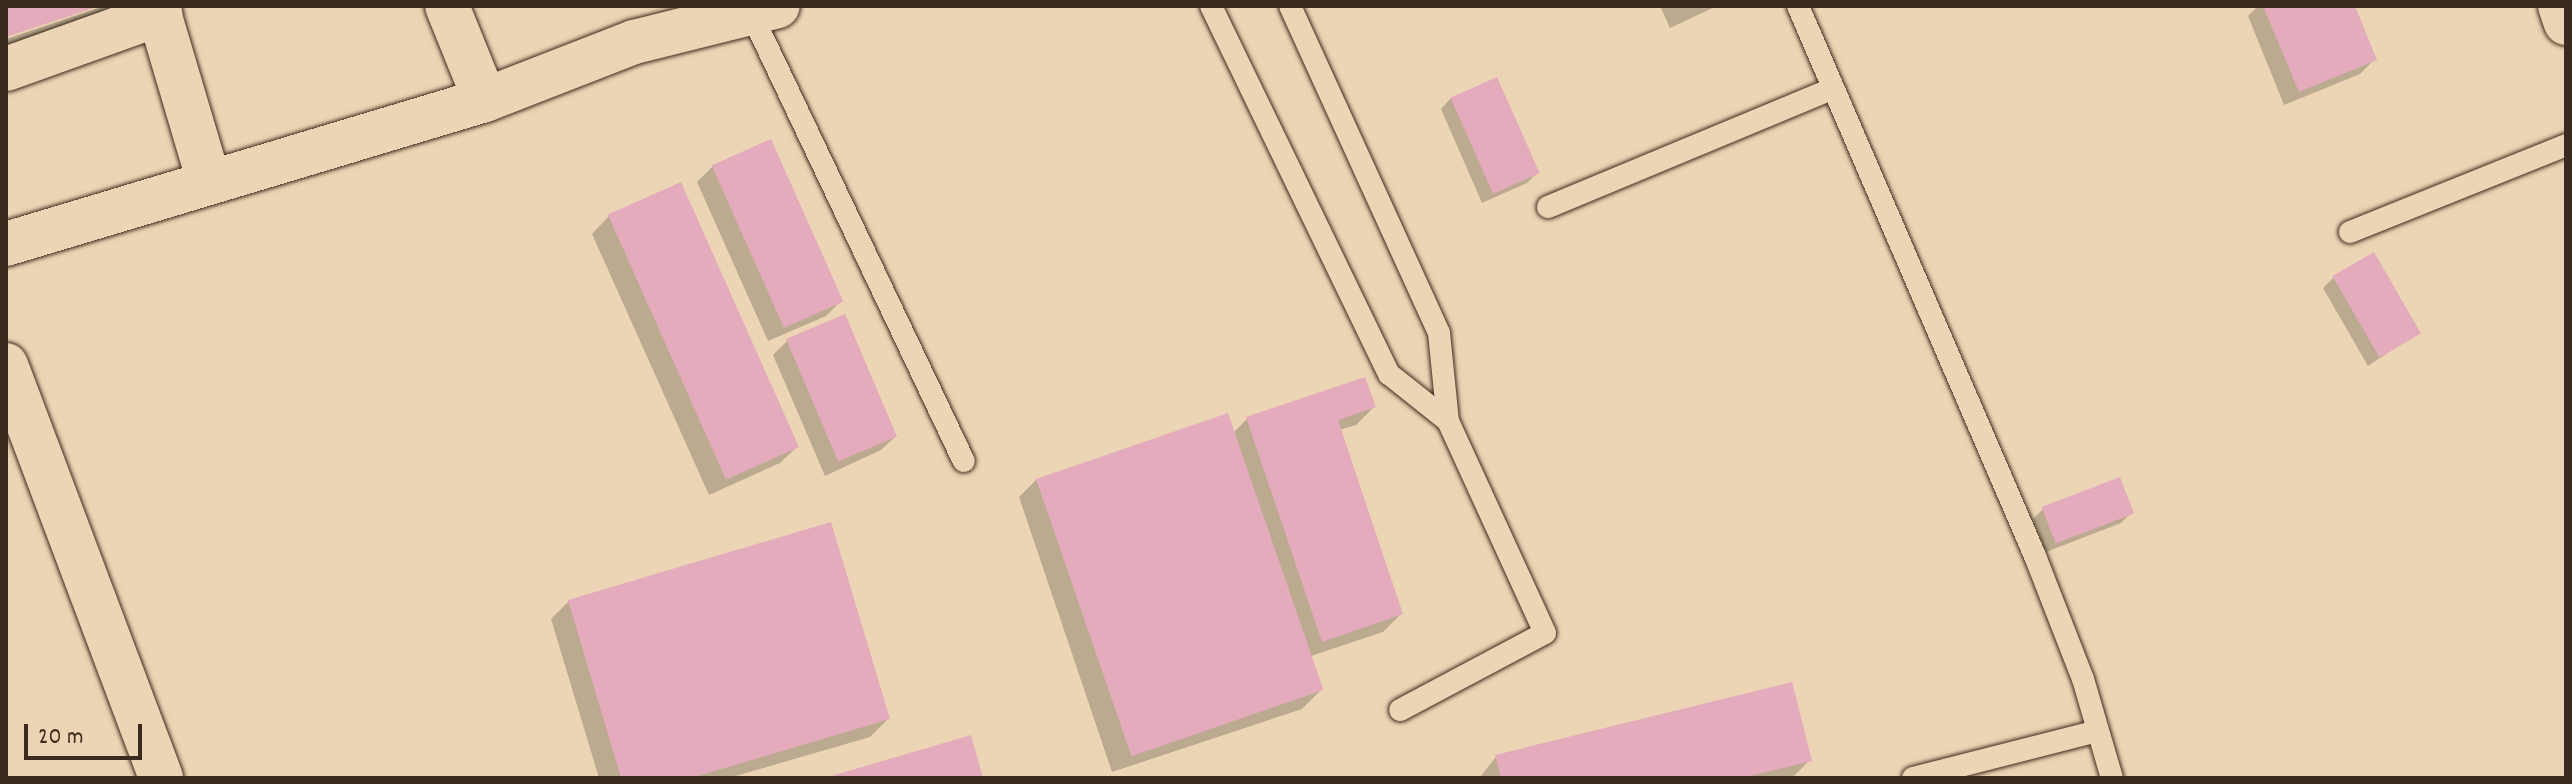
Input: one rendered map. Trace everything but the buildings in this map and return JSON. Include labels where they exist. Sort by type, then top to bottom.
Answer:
[{"type":"street","points":[[447,6],[485,100]]},
{"type":"street","points":[[2560,6],[2566,23]]},
{"type":"street","points":[[6,69],[158,10],[209,181]]},
{"type":"street","points":[[6,244],[485,100],[634,42],[764,10]]},
{"type":"street","points":[[6,365],[161,778]]},
{"type":"lane","points":[[1211,6],[1389,374],[1448,421]]},
{"type":"lane","points":[[1290,6],[1439,333],[1448,421],[1545,633],[1400,710]]},
{"type":"lane","points":[[1798,6],[1831,89],[2035,556],[2112,778]]},
{"type":"lane","points":[[764,10],[964,461]]},
{"type":"lane","points":[[1548,207],[1831,89]]},
{"type":"lane","points":[[2350,232],[2566,145]]},
{"type":"lane","points":[[1913,778],[2097,731]]}]
